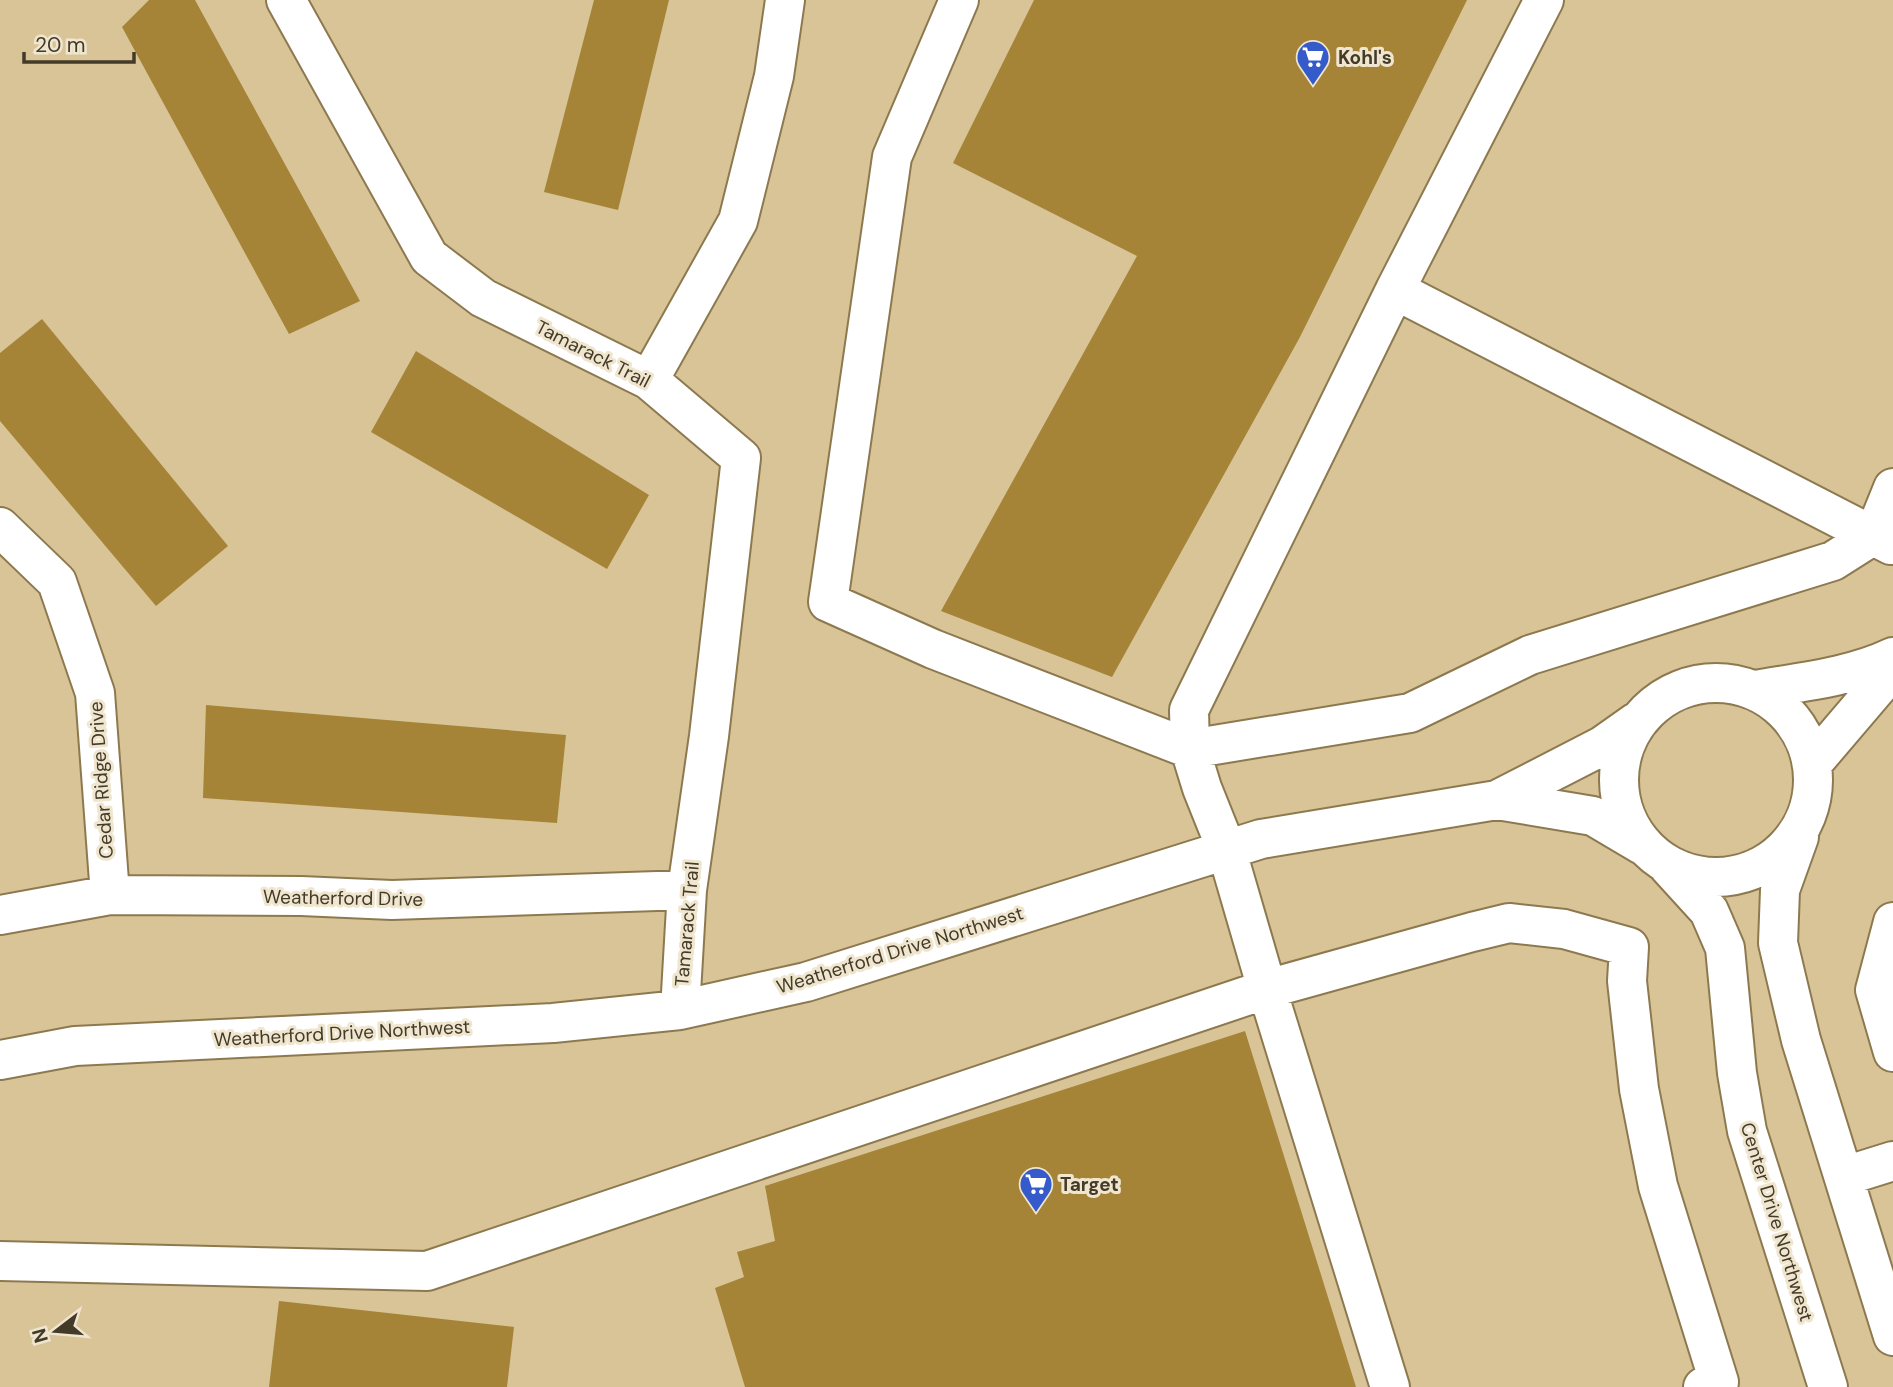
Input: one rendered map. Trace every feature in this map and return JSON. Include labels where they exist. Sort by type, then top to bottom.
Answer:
[{"type":"street","name":"Tamarack Trail","points":[[285,0],[429,257],[483,298],[649,380],[741,458],[709,736],[687,890],[680,1010]]},
{"type":"street","points":[[649,380],[738,221],[774,76],[785,0]]},
{"type":"street","points":[[960,0],[892,157],[828,602],[933,649],[1190,749],[1410,713],[1530,654],[1833,561],[1884,540]]},
{"type":"street","points":[[1390,1387],[1226,848],[1190,749],[1189,710],[1395,290],[1544,0]]},
{"type":"street","points":[[1395,290],[1884,540]]},
{"type":"street","points":[[1884,540],[1893,488]]},
{"type":"street","name":"Cedar Ridge Drive","points":[[0,527],[57,582],[95,693],[110,895]]},
{"type":"street","points":[[1755,690],[1830,677],[1875,666],[1893,657]]},
{"type":"street","points":[[1812,764],[1893,669]]},
{"type":"street","points":[[1803,826],[1784,850],[1767,863],[1758,869],[1728,877],[1697,876],[1655,855],[1625,817],[1618,784],[1622,752],[1636,722],[1660,699],[1690,685],[1723,682],[1755,690],[1782,708],[1802,734],[1812,764],[1812,795],[1803,826],[1780,890],[1778,943],[1801,1040],[1893,1336]]},
{"type":"street","name":"Weatherford Drive Northwest","points":[[0,1060],[75,1046],[553,1023],[680,1010],[806,982],[1261,839],[1497,800],[1602,746],[1636,722]]},
{"type":"street","name":"Weatherford Drive Northwest","points":[[1497,800],[1593,816],[1655,855]]},
{"type":"street","name":"Center Drive Northwest","points":[[1655,855],[1709,911],[1725,948],[1747,1131],[1828,1387]]},
{"type":"street","name":"Weatherford Drive","points":[[0,915],[110,895],[392,900],[687,890]]},
{"type":"street","points":[[1893,922],[1875,990],[1893,1052]]},
{"type":"street","points":[[0,1261],[427,1271],[1267,989],[1509,923],[1564,929],[1629,947],[1627,981],[1639,1089],[1658,1186],[1719,1382],[1703,1387]]},
{"type":"street","points":[[1845,1176],[1893,1161]]},
{"type":"building","points":[[149,0],[195,0],[360,301],[289,334],[122,27]]},
{"type":"building","points":[[594,0],[669,0],[618,210],[544,192]]},
{"type":"building","points":[[1034,0],[1467,0],[1300,337],[1112,677],[941,611],[1137,256],[953,163]]},
{"type":"building","points":[[42,319],[228,546],[156,606],[0,421],[0,353]]},
{"type":"building","points":[[416,351],[649,495],[607,569],[371,432]]},
{"type":"building","points":[[206,705],[566,735],[557,823],[203,798]]},
{"type":"building","name":"Target","points":[[1245,1031],[1356,1387],[745,1387],[715,1288],[744,1277],[737,1252],[775,1241],[765,1186]]},
{"type":"building","points":[[279,1301],[514,1327],[507,1387],[269,1387]]},
{"type":"place","name":"Kohl's","points":[[1313,87]]},
{"type":"place","name":"Target","points":[[1036,1214]]}]
